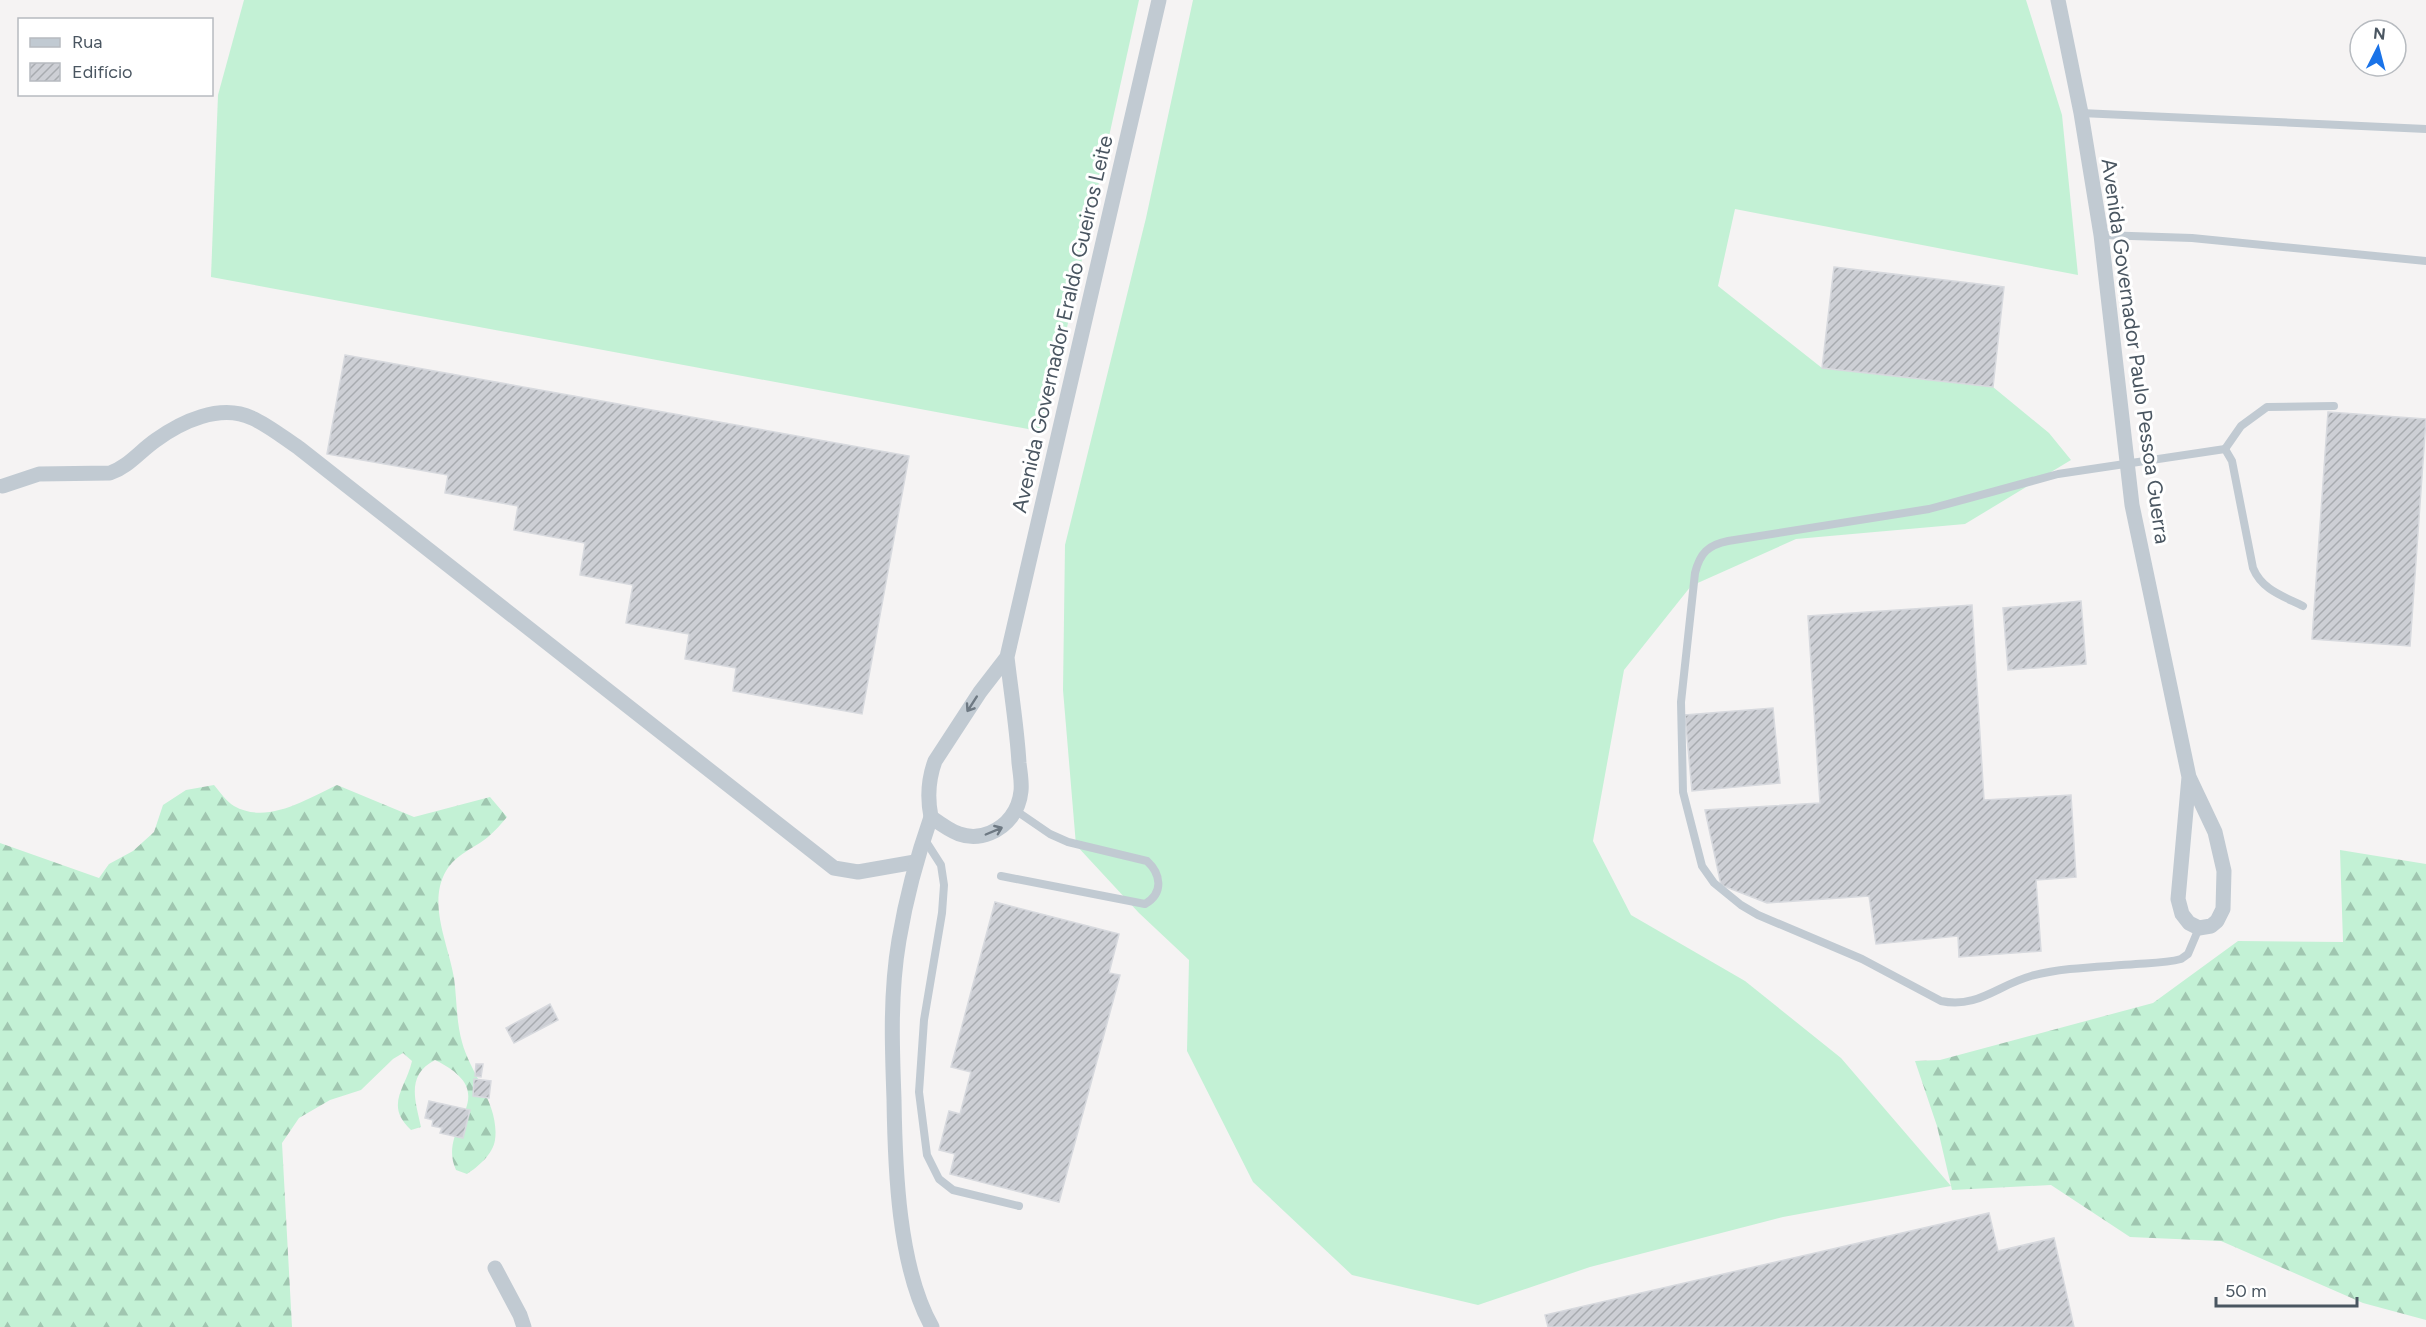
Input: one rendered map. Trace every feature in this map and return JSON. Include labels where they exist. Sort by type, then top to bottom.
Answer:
[{"type":"street","name":"Avenida Governador Eraldo Gueiros Leite","points":[[1015,810],[1021,791],[1007,657],[1159,0]]},
{"type":"street","name":"Avenida Governador Paulo Pessoa Guerra","points":[[2058,0],[2081,113],[2101,235],[2134,516],[2189,777]]},
{"type":"street","points":[[3,486],[39,474],[110,473],[118,470],[155,441],[183,423],[207,415],[227,413],[251,417],[299,448],[834,868],[858,872],[915,862]]},
{"type":"street","name":"Avenida Governador Eraldo Gueiros Leite","points":[[931,817],[928,784],[935,761],[980,692],[1007,657]]},
{"type":"street","points":[[2189,777],[2215,832],[2224,871],[2223,909],[2217,921],[2211,926],[2199,928],[2189,923],[2182,914],[2178,899],[2189,777]]},
{"type":"street","points":[[932,1327],[924,1314],[911,1270],[898,1196],[892,999],[899,940],[915,862],[931,817],[951,832],[970,838],[986,835],[1005,826],[1015,810]]},
{"type":"street","points":[[495,1268],[524,1327]]},
{"type":"lane","points":[[2081,113],[2426,129]]},
{"type":"lane","points":[[2101,235],[2192,238],[2426,261]]},
{"type":"lane","points":[[2199,928],[2188,954],[2174,961],[2054,971],[2029,976],[1963,1004],[1941,1001],[1862,958],[1758,915],[1727,895],[1714,883],[1702,866],[1683,792],[1681,702],[1698,561],[1708,548],[1728,541],[1929,509],[2058,474],[2225,449],[2241,426],[2267,407],[2334,406]]},
{"type":"lane","points":[[2225,449],[2232,462],[2257,579],[2265,587],[2303,606]]},
{"type":"lane","points":[[1001,876],[1145,904],[1149,902],[1158,888],[1159,878],[1155,869],[1147,861],[1068,842],[1050,834],[1015,810]]},
{"type":"lane","points":[[924,838],[941,865],[944,885],[942,913],[924,1020],[919,1092],[927,1155],[939,1179],[953,1190],[1019,1206]]},
{"type":"green space","points":[[244,0],[1139,0],[1044,432],[211,277],[218,95]]},
{"type":"green space","points":[[1193,0],[2026,0],[2062,115],[2078,275],[1735,209],[1718,286],[1822,368],[1993,387],[2049,433],[2071,460],[1965,524],[1796,539],[1691,586],[1624,670],[1593,841],[1631,915],[1745,981],[1841,1058],[1951,1186],[1783,1217],[1590,1267],[1478,1305],[1352,1275],[1253,1182],[1187,1051],[1189,960],[1139,913],[1076,845],[1063,690],[1065,545],[1146,218]]},
{"type":"green space","points":[[214,785],[234,806],[260,813],[287,808],[337,785],[414,817],[490,797],[507,817],[488,837],[450,865],[441,883],[439,897],[441,924],[454,978],[460,1034],[466,1054],[493,1114],[494,1145],[484,1160],[467,1174],[456,1170],[452,1154],[454,1138],[468,1098],[466,1086],[456,1073],[435,1060],[426,1066],[416,1081],[415,1098],[421,1127],[411,1130],[403,1121],[398,1104],[412,1061],[403,1053],[393,1059],[361,1090],[330,1100],[299,1118],[282,1143],[292,1327],[0,1327],[0,843],[99,878],[109,864],[133,851],[154,832],[163,805],[186,790]]},
{"type":"green space","points":[[2340,850],[2426,864],[2426,1320],[2363,1303],[2221,1241],[2130,1237],[2051,1185],[1952,1190],[1937,1126],[1915,1061],[1940,1060],[2153,1003],[2238,941],[2343,942]]},
{"type":"building","points":[[1834,267],[2004,287],[1993,387],[1822,368]]},
{"type":"building","points":[[345,355],[909,456],[862,714],[733,691],[736,668],[685,659],[689,634],[626,623],[633,585],[580,575],[585,543],[514,530],[518,506],[445,493],[448,475],[327,454]]},
{"type":"building","points":[[2328,412],[2426,419],[2410,646],[2312,639]]},
{"type":"building","points":[[2081,601],[2086,664],[2008,670],[2003,608]]},
{"type":"building","points":[[1972,605],[1984,800],[2071,795],[2076,877],[2036,880],[2041,951],[1959,957],[1958,936],[1876,944],[1869,896],[1767,903],[1721,885],[1705,810],[1820,803],[1808,616]]},
{"type":"building","points":[[1773,708],[1780,783],[1692,791],[1685,715]]},
{"type":"building","points":[[995,902],[1119,934],[1109,973],[1120,975],[1059,1202],[950,1174],[955,1154],[939,1150],[949,1111],[960,1114],[971,1072],[951,1067]]},
{"type":"building","points":[[550,1004],[558,1020],[514,1043],[506,1028]]},
{"type":"building","points":[[476,1064],[483,1064],[481,1077],[475,1076]]},
{"type":"building","points":[[474,1079],[491,1081],[489,1098],[473,1096]]},
{"type":"building","points":[[429,1101],[470,1110],[463,1138],[440,1133],[442,1128],[432,1126],[433,1120],[425,1118]]},
{"type":"building","points":[[1989,1213],[1998,1251],[2054,1238],[2074,1327],[1548,1327],[1545,1315]]}]
